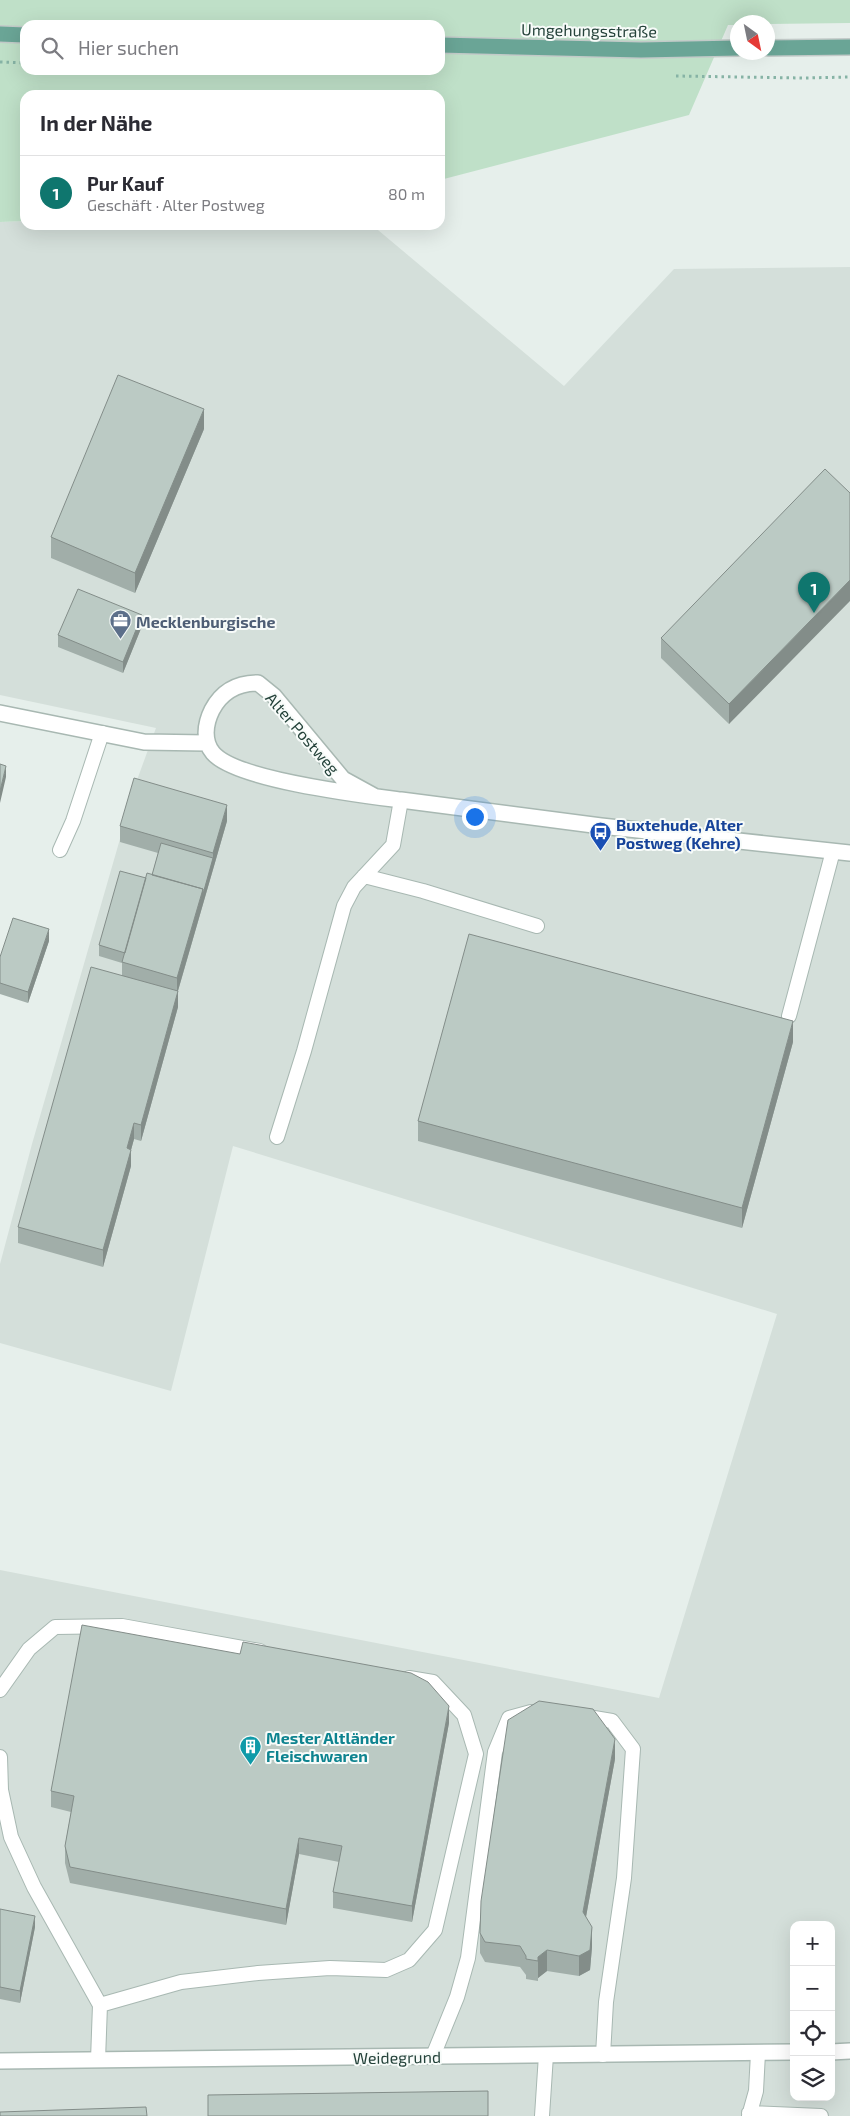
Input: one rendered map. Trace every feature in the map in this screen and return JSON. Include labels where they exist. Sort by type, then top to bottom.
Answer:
[{"type":"main road","points":[[0,34],[20,35]]},
{"type":"main road","name":"Umgehungsstraße","points":[[445,45],[641,50],[730,48]]},
{"type":"main road","points":[[775,48],[850,47]]},
{"type":"street","name":"Alter Postweg","points":[[374,796],[342,779],[274,696],[258,683],[242,683],[228,691],[213,709],[206,727],[206,743],[214,754],[228,764],[247,773],[374,796],[400,800],[601,826],[850,853]]},
{"type":"street","points":[[0,713],[144,742],[206,743]]},
{"type":"street","name":"Weidegrund","points":[[0,2061],[790,2052]]},
{"type":"street","points":[[835,2052],[850,2052]]},
{"type":"lane","points":[[60,850],[73,821],[102,733]]},
{"type":"lane","points":[[277,1137],[304,1051],[344,906],[354,887],[393,845],[400,800]]},
{"type":"lane","points":[[789,1016],[833,851]]},
{"type":"lane","points":[[364,876],[423,891],[537,926]]},
{"type":"lane","points":[[0,1690],[29,1649],[55,1627],[122,1626],[278,1654]]},
{"type":"lane","points":[[100,2005],[182,1982],[258,1972],[330,1968],[386,1970],[409,1960],[435,1930],[476,1754],[464,1715],[433,1682],[394,1675]]},
{"type":"lane","points":[[433,2056],[457,1997],[468,1958],[483,1856],[495,1752],[509,1718],[542,1709]]},
{"type":"lane","points":[[568,1714],[612,1721],[633,1749],[624,1878],[606,2002],[603,2054]]},
{"type":"lane","points":[[0,1757],[1,1790],[11,1837],[34,1887],[100,2005],[98,2060]]},
{"type":"lane","points":[[758,2053],[756,2091],[749,2115],[821,2116]]},
{"type":"lane","points":[[542,2116],[546,2055]]},
{"type":"path","points":[[0,62],[20,62]]},
{"type":"shaded area","points":[[20,221],[20,230],[378,230],[564,386],[674,269],[850,267],[850,2116],[0,2116],[0,1570],[659,1698],[777,1314],[233,1146],[171,1391],[0,1343],[0,1264],[32,1144],[137,780],[156,728],[0,695],[0,222]]},
{"type":"green space","points":[[0,0],[850,0],[850,23],[775,24],[775,15],[730,15],[730,25],[728,25],[689,115],[445,179],[445,90],[20,90],[20,221],[0,222]]},
{"type":"building","points":[[118,375],[204,409],[135,573],[51,537]]},
{"type":"building","points":[[825,469],[850,493],[850,580],[729,704],[661,638]]},
{"type":"building","points":[[78,589],[142,615],[123,662],[58,635]]},
{"type":"building","points":[[0,764],[6,766],[0,791]]},
{"type":"building","points":[[134,778],[227,805],[213,853],[120,826]]},
{"type":"building","points":[[161,843],[213,858],[203,894],[203,889],[152,875]]},
{"type":"building","points":[[120,871],[146,878],[125,953],[99,945]]},
{"type":"building","points":[[147,873],[203,889],[177,978],[122,962]]},
{"type":"building","points":[[13,918],[49,929],[28,992],[0,983],[0,957]]},
{"type":"building","points":[[469,934],[793,1021],[742,1208],[418,1121]]},
{"type":"building","points":[[91,967],[178,991],[141,1125],[134,1123],[127,1148],[131,1150],[103,1250],[18,1227]]},
{"type":"building","name":"Mester Altländer Fleischwaren","points":[[82,1625],[240,1654],[243,1642],[411,1673],[428,1682],[449,1706],[412,1906],[333,1892],[342,1846],[299,1838],[286,1909],[70,1867],[65,1846],[74,1796],[51,1791]]},
{"type":"building","points":[[539,1701],[593,1709],[615,1739],[583,1912],[592,1927],[590,1950],[579,1956],[547,1950],[538,1957],[538,1961],[526,1959],[520,1946],[485,1942],[480,1933],[481,1901],[508,1720]]},
{"type":"building","points":[[0,1909],[35,1916],[20,1991],[0,1987]]},
{"type":"building","points":[[488,2091],[488,2116],[208,2116],[208,2095]]},
{"type":"building","points":[[146,2107],[147,2116],[0,2116],[0,2112]]},
{"type":"place","name":"Pur Kauf","points":[[814,613]]},
{"type":"place","name":"Mecklenburgische","points":[[120,640]]},
{"type":"place","name":"Buxtehude, Alter Postweg (Kehre)","points":[[600,852]]},
{"type":"place","name":"Mester Altländer Fleischwaren","points":[[250,1765]]}]
